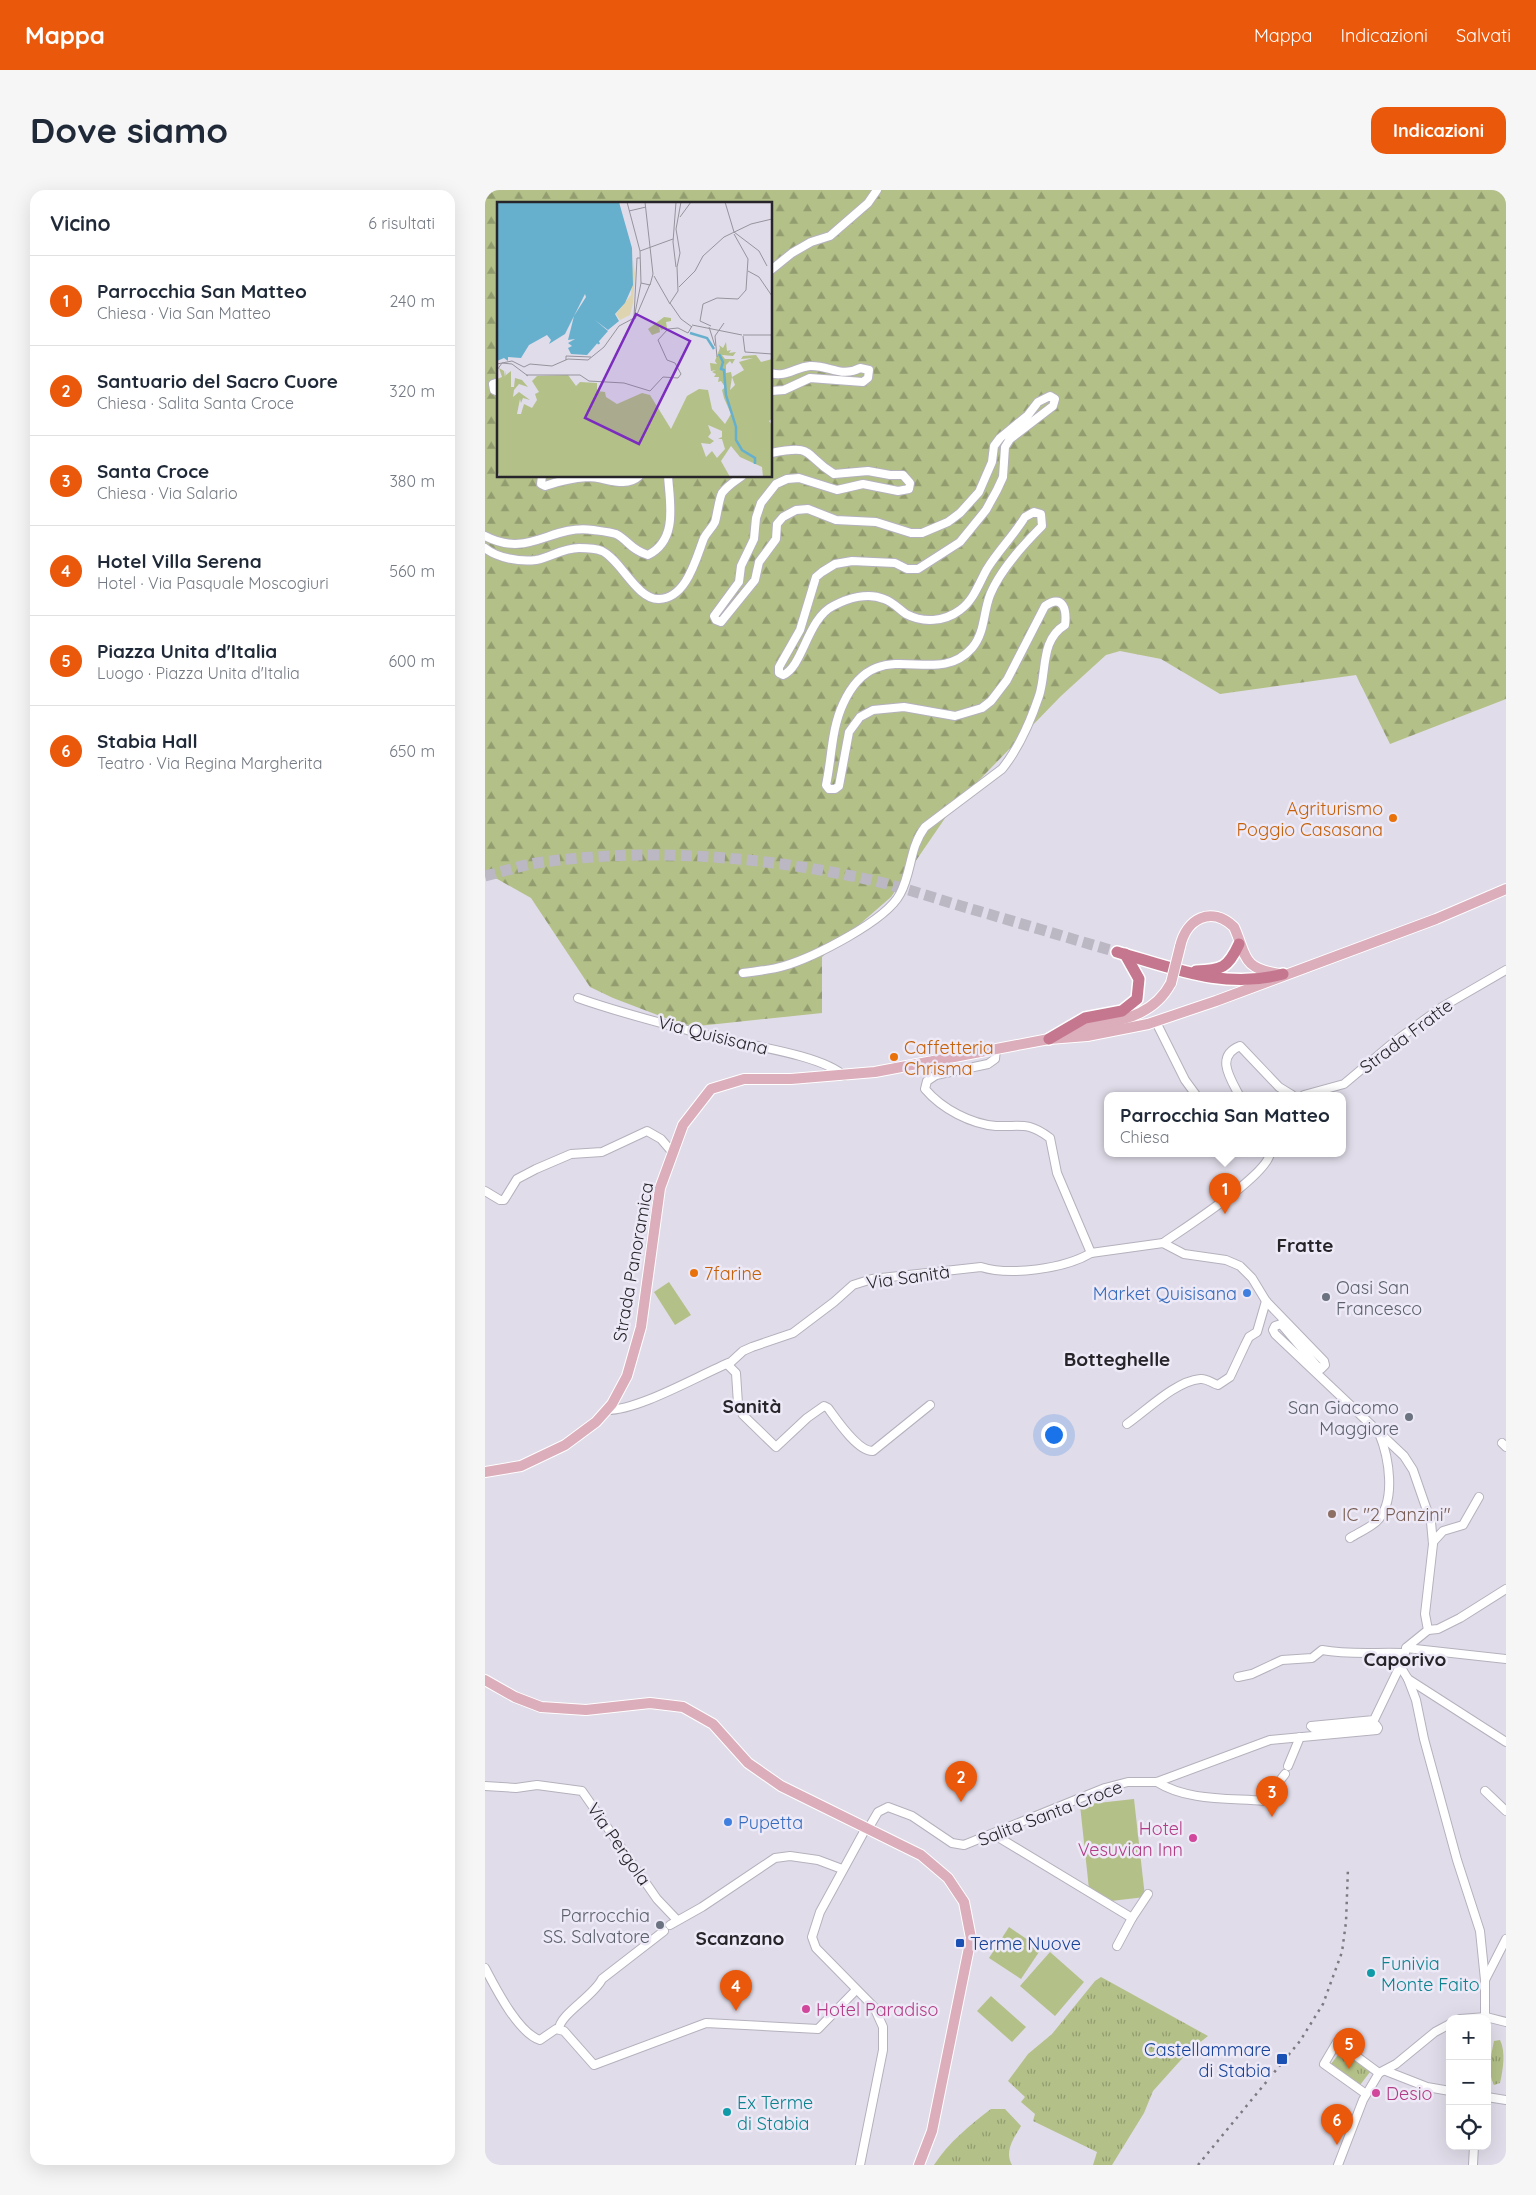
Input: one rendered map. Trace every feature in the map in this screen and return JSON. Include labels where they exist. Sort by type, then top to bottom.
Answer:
[{"type":"highway","points":[[1179,971],[1216,970],[1224,967],[1232,958],[1239,944]]},
{"type":"highway","points":[[1049,1039],[1085,1018],[1122,1010],[1137,999],[1139,979],[1121,953],[1211,979],[1241,981],[1267,979],[1283,974]]},
{"type":"main road","points":[[1049,1039],[1087,1036],[1156,1022],[1436,919],[1506,889]]},
{"type":"main road","points":[[1049,1039],[1133,1018],[1156,1003],[1171,983],[1185,931],[1190,923],[1209,916],[1228,921],[1234,927],[1239,944],[1248,963],[1255,968],[1283,974]]},
{"type":"main road","name":"Strada Panoramica","points":[[485,1472],[521,1466],[565,1445],[596,1422],[606,1410],[627,1376],[641,1327],[660,1188],[683,1125],[711,1089],[744,1079],[844,1076],[1049,1039]]},
{"type":"main road","points":[[485,1680],[541,1707],[586,1710],[651,1703],[683,1707],[713,1724],[748,1763],[781,1786],[921,1855],[948,1878],[964,1902],[971,1938],[932,2131],[919,2165]]},
{"type":"street","points":[[773,268],[792,253],[811,242],[830,236],[868,203],[877,190]]},
{"type":"street","points":[[773,373],[787,373],[809,366],[851,373],[860,368],[869,370],[867,378],[863,382],[810,378],[784,390],[773,391]]},
{"type":"street","points":[[497,383],[493,384],[494,390],[497,391]]},
{"type":"street","points":[[743,973],[782,967],[811,956],[866,926],[897,900],[906,881],[917,838],[925,828],[1002,769],[1011,758],[1039,695],[1048,647],[1057,630],[1065,626],[1066,613],[1064,606],[1059,602],[1052,601],[1045,606],[1007,680],[991,701],[982,708],[955,716],[904,707],[873,710],[860,717],[849,732],[839,786],[835,789],[829,789],[826,785],[834,730],[843,704],[856,683],[876,666],[895,663],[947,664],[971,649],[983,629],[990,596],[995,585],[1043,526],[1043,519],[1041,514],[1034,512],[1025,517],[988,568],[970,600],[960,610],[934,620],[920,620],[883,598],[868,596],[851,598],[832,606],[819,617],[793,668],[783,675],[779,673],[779,667],[800,630],[816,577],[835,564],[852,561],[895,563],[907,569],[918,569],[960,542],[986,510],[997,490],[1003,477],[1005,447],[1010,439],[1053,406],[1055,399],[1050,396],[1038,402],[1028,415],[999,438],[994,446],[987,478],[979,492],[960,513],[948,522],[922,533],[911,533],[876,522],[836,520],[808,509],[796,510],[783,517],[777,524],[776,539],[759,562],[755,580],[721,622],[716,620],[714,616],[739,582],[741,566],[754,538],[756,518],[761,503],[776,484],[787,479],[799,478],[837,490],[863,484],[899,491],[909,489],[910,483],[903,475],[868,471],[833,474],[806,451],[798,449],[773,453]]},
{"type":"street","points":[[542,478],[541,484],[545,486],[580,478]]},
{"type":"street","points":[[596,478],[623,483],[636,478]]},
{"type":"street","points":[[485,536],[506,544],[520,545],[529,544],[542,537],[591,530],[617,534],[636,552],[648,555],[659,550],[664,543],[670,522],[668,478]]},
{"type":"street","points":[[485,548],[502,557],[524,560],[537,560],[575,548],[602,551],[648,596],[659,599],[670,596],[684,582],[699,558],[705,536],[714,525],[721,503],[720,496],[726,488],[739,478]]},
{"type":"street","name":"Strada Fratte","points":[[1315,1092],[1344,1084],[1394,1042],[1442,1007],[1506,970]]},
{"type":"street","name":"Via Quisisana","points":[[578,998],[632,1015],[797,1056],[837,1068],[844,1076]]},
{"type":"street","points":[[1156,1022],[1185,1080],[1194,1092]]},
{"type":"street","points":[[1238,1092],[1226,1068],[1225,1059],[1228,1053],[1240,1046],[1279,1088],[1286,1092]]},
{"type":"street","points":[[996,1049],[995,1059],[988,1064],[936,1075],[927,1081],[925,1089],[945,1107],[970,1120],[998,1126],[1027,1125],[1040,1130],[1050,1138],[1057,1173],[1091,1253]]},
{"type":"street","points":[[485,1191],[500,1200],[504,1200],[517,1179],[571,1154],[602,1152],[647,1131],[661,1140],[673,1153]]},
{"type":"street","points":[[1269,1157],[1267,1162],[1241,1188],[1205,1216],[1163,1243],[1184,1254],[1226,1260],[1240,1266],[1252,1278],[1266,1301],[1324,1360],[1325,1365],[1321,1369],[1316,1365],[1281,1324],[1275,1326],[1273,1330],[1275,1334],[1404,1456],[1413,1470],[1431,1522],[1434,1539],[1425,1614],[1429,1630]]},
{"type":"street","name":"Via Sanità","points":[[606,1410],[619,1411],[640,1403],[727,1364],[752,1347],[793,1333],[835,1302],[853,1285],[872,1279],[981,1267],[997,1272],[1053,1266],[1091,1253],[1163,1243]]},
{"type":"street","points":[[1127,1424],[1184,1382],[1200,1379],[1209,1380],[1218,1385],[1230,1377],[1249,1337],[1257,1332],[1266,1301]]},
{"type":"street","points":[[727,1364],[736,1373],[738,1404],[743,1415],[773,1447],[778,1446],[807,1418],[824,1406],[828,1408],[856,1442],[868,1452],[873,1452],[930,1405]]},
{"type":"street","points":[[1350,1538],[1377,1521],[1384,1508],[1390,1483],[1387,1454],[1377,1429]]},
{"type":"street","points":[[1434,1539],[1446,1530],[1463,1525],[1479,1497]]},
{"type":"street","points":[[1506,1589],[1438,1629],[1429,1630],[1405,1651],[1400,1666],[1404,1676],[1408,1679],[1506,1742]]},
{"type":"street","points":[[1238,1677],[1252,1674],[1283,1660],[1313,1658],[1323,1650],[1345,1655],[1365,1652],[1405,1651],[1506,1659]]},
{"type":"street","name":"Salita Santa Croce","points":[[867,1828],[878,1812],[888,1807],[912,1816],[952,1843],[959,1845],[970,1844],[1105,1788],[1128,1782],[1157,1782],[1270,1740],[1377,1730],[1379,1728],[1376,1725],[1313,1728],[1311,1726],[1374,1720],[1400,1666]]},
{"type":"street","points":[[1408,1679],[1416,1700],[1424,1739],[1455,1853],[1478,1923],[1485,1980],[1485,2015]]},
{"type":"street","points":[[1157,1782],[1169,1790],[1214,1798],[1264,1802],[1287,1770],[1300,1737]]},
{"type":"street","name":"Via Pergola","points":[[485,1786],[516,1788],[537,1785],[582,1791],[657,1899],[670,1925]]},
{"type":"street","points":[[1485,1791],[1506,1811]]},
{"type":"street","points":[[860,2165],[884,2038],[883,2027],[874,2007],[816,1948],[812,1937],[820,1912],[832,1894],[842,1869],[867,1828]]},
{"type":"street","points":[[993,1834],[1132,1918]]},
{"type":"street","points":[[485,1968],[506,2004],[532,2036],[540,2040],[556,2030],[561,2021],[596,1989],[602,1979],[670,1925],[702,1907],[775,1858],[790,1856],[818,1860],[842,1869]]},
{"type":"street","points":[[1117,1946],[1148,1894]]},
{"type":"street","points":[[1485,1980],[1506,1939]]},
{"type":"street","points":[[556,2030],[571,2039],[594,2065],[706,2024],[819,2029],[856,1990]]},
{"type":"street","points":[[1491,2019],[1506,2022]]},
{"type":"street","points":[[1338,2165],[1366,2094],[1382,2072],[1435,2032],[1446,2026]]},
{"type":"street","points":[[1366,2094],[1324,2064],[1337,2042],[1382,2072],[1427,2087],[1446,2090]]},
{"type":"street","points":[[1491,2098],[1506,2100]]},
{"type":"street","points":[[1473,2165],[1474,2150]]},
{"type":"green space","points":[[485,190],[1506,190],[1506,699],[1390,744],[1356,675],[1220,694],[1161,659],[1120,651],[1106,655],[1061,696],[952,808],[891,897],[822,957],[822,1013],[689,1027],[613,998],[590,987],[531,898],[485,872]]},
{"type":"green space","points":[[669,1282],[691,1315],[675,1325],[654,1292]]},
{"type":"green space","points":[[1134,1799],[1145,1897],[1111,1901],[1089,1889],[1080,1805]]},
{"type":"green space","points":[[1009,1927],[1041,1949],[1021,1979],[989,1958]]},
{"type":"green space","points":[[1050,1952],[1084,1982],[1055,2016],[1020,1986]]},
{"type":"green space","points":[[1101,1977],[1208,2036],[1188,2052],[1153,2091],[1144,2113],[1112,2165],[1093,2165],[1097,2152],[1033,2121],[1035,2114],[1021,2102],[1025,2097],[1008,2081],[1028,2054],[1052,2034],[1095,1981]]},
{"type":"green space","points":[[991,1996],[1026,2027],[1012,2042],[977,2011]]},
{"type":"green space","points":[[1500,2040],[1502,2045],[1503,2067],[1500,2083],[1494,2085],[1491,2075],[1491,2058],[1494,2041]]},
{"type":"green space","points":[[1341,2051],[1370,2072],[1360,2085],[1331,2064]]},
{"type":"green space","points":[[991,2109],[1005,2109],[1021,2126],[1009,2150],[1012,2165],[934,2165],[953,2142]]},
{"type":"tunnel","points":[[485,876],[536,863],[575,858],[615,856],[695,856],[774,863],[880,882],[1117,952]]},
{"type":"railway","points":[[1198,2165],[1300,2041],[1323,2004],[1342,1952],[1346,1922],[1348,1868]]},
{"type":"place","name":"Agriturismo Poggio Casasana","points":[[1393,818]]},
{"type":"place","name":"Caffetteria Chrisma","points":[[894,1057]]},
{"type":"place","name":"Parrocchia San Matteo","points":[[1225,1214]]},
{"type":"place","name":"7farine","points":[[694,1273]]},
{"type":"place","name":"Market Quisisana","points":[[1247,1293]]},
{"type":"place","name":"Oasi San Francesco","points":[[1326,1297]]},
{"type":"place","name":"San Giacomo Maggiore","points":[[1409,1417]]},
{"type":"place","name":"IC \"2 Panzini\"","points":[[1332,1514]]},
{"type":"place","name":"Santuario del Sacro Cuore","points":[[961,1802]]},
{"type":"place","name":"Santa Croce","points":[[1272,1817]]},
{"type":"place","name":"Pupetta","points":[[728,1822]]},
{"type":"place","name":"Hotel Vesuvian Inn","points":[[1193,1838]]},
{"type":"place","name":"Parrocchia SS. Salvatore","points":[[660,1925]]},
{"type":"place","name":"Terme Nuove","points":[[960,1943]]},
{"type":"place","name":"Funivia Monte Faito","points":[[1371,1973]]},
{"type":"place","name":"Hotel Paradiso","points":[[806,2009]]},
{"type":"place","name":"Hotel Villa Serena","points":[[736,2011]]},
{"type":"place","name":"Castellammare di Stabia","points":[[1282,2059]]},
{"type":"place","name":"Piazza Unita d'Italia","points":[[1349,2069]]},
{"type":"place","name":"Desio","points":[[1376,2093]]},
{"type":"place","name":"Ex Terme di Stabia","points":[[727,2112]]},
{"type":"place","name":"Stabia Hall","points":[[1337,2145]]},
{"type":"district","name":"Fratte","points":[[1305,1245]]},
{"type":"district","name":"Botteghelle","points":[[1117,1359]]},
{"type":"district","name":"Sanità","points":[[752,1406]]},
{"type":"district","name":"Caporivo","points":[[1405,1659]]},
{"type":"district","name":"Scanzano","points":[[740,1938]]}]
